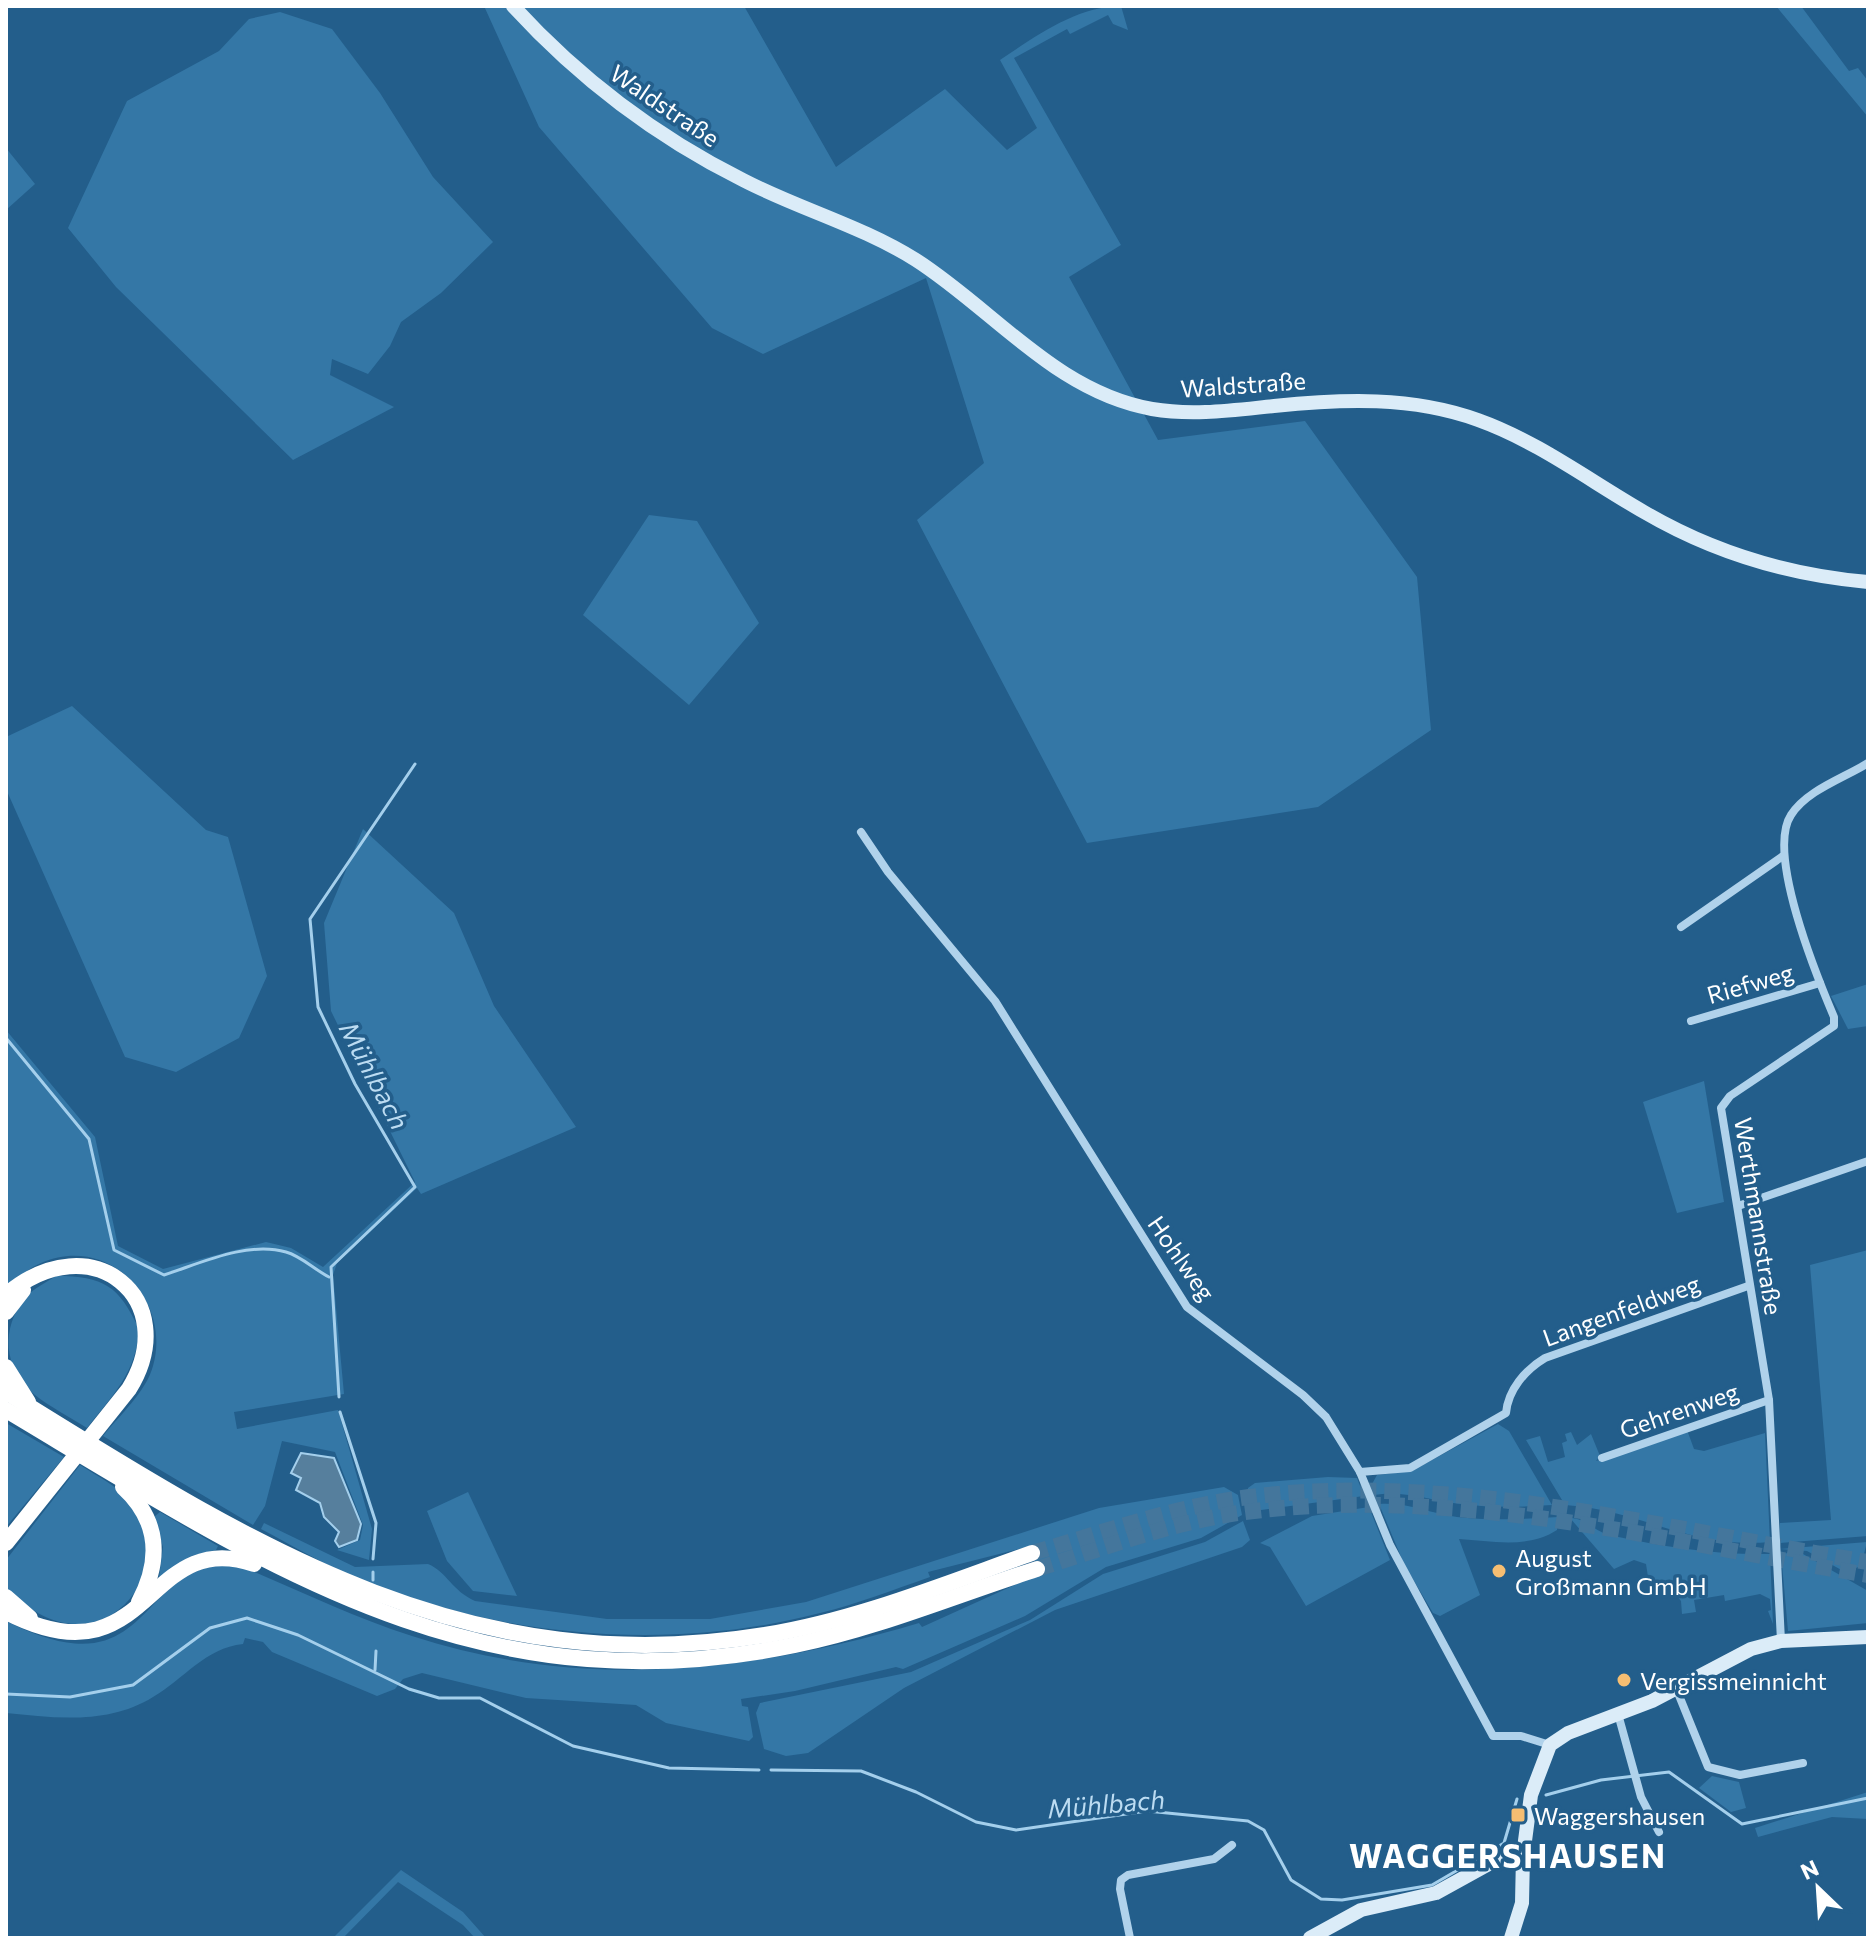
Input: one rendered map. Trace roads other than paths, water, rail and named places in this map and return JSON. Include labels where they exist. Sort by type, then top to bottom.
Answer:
[{"type":"highway","points":[[6,1295],[45,1270],[60,1265],[98,1267],[124,1286],[143,1319],[145,1354],[139,1372],[106,1419],[6,1543]]},
{"type":"highway","points":[[6,1312],[22,1290],[45,1270]]},
{"type":"highway","points":[[6,1367],[34,1410]]},
{"type":"highway","points":[[6,1392],[251,1536],[330,1576],[425,1612],[532,1636],[649,1645],[766,1635],[1034,1561],[822,1639],[738,1654],[670,1660],[587,1659],[481,1643],[379,1613],[301,1580],[233,1558],[210,1559],[181,1569],[117,1623],[91,1633],[66,1634],[6,1612]]},
{"type":"highway","points":[[6,1410],[301,1580]]},
{"type":"highway","points":[[104,1469],[135,1498],[155,1538],[152,1575],[136,1608]]},
{"type":"highway","points":[[6,1597],[34,1622]]},
{"type":"street","name":"Waldstraße","points":[[513,6],[594,84],[657,131],[744,181],[915,260],[973,301],[1037,355],[1077,382],[1119,401],[1185,413],[1363,400],[1447,411],[1479,420],[1531,445],[1706,544],[1784,569],[1868,582]]},
{"type":"street","name":"Werthmannstraße","points":[[1781,1641],[1769,1400],[1721,1108],[1730,1096],[1834,1026],[1834,1017],[1796,911],[1783,856],[1790,816],[1811,797],[1868,763]]},
{"type":"street","name":"Hohlweg","points":[[861,832],[888,872],[995,1001],[1187,1307],[1317,1407],[1360,1472],[1390,1545],[1493,1736],[1521,1736],[1550,1745]]},
{"type":"street","points":[[1681,927],[1783,856]]},
{"type":"street","name":"Riefweg","points":[[1691,1021],[1820,983]]},
{"type":"street","points":[[1738,1206],[1868,1161]]},
{"type":"street","name":"Langenfeldweg","points":[[1360,1472],[1410,1468],[1506,1413],[1512,1391],[1529,1367],[1545,1358],[1748,1286]]},
{"type":"street","name":"Gehrenweg","points":[[1602,1458],[1769,1400]]},
{"type":"street","points":[[1511,1938],[1522,1903],[1523,1856],[1531,1795],[1550,1745],[1568,1733],[1676,1688],[1726,1659],[1781,1641],[1868,1637]]},
{"type":"street","points":[[1676,1688],[1708,1767],[1740,1775],[1803,1763]]},
{"type":"street","points":[[1618,1714],[1637,1782],[1659,1832]]},
{"type":"street","points":[[1130,1938],[1121,1880],[1128,1875],[1214,1859],[1232,1845]]},
{"type":"street","points":[[1310,1938],[1361,1910],[1436,1893],[1494,1861],[1523,1856]]},
{"type":"waterway","name":"Mühlbach","points":[[339,1397],[331,1267],[415,1187],[355,1084],[318,1007],[310,919],[415,764]]},
{"type":"waterway","points":[[6,1038],[89,1139],[114,1250],[164,1275],[240,1251],[271,1249],[292,1254],[329,1277]]},
{"type":"waterway","name":"Mühlbach","points":[[340,1412],[376,1523],[373,1559]]},
{"type":"waterway","name":"Mühlbach","points":[[373,1572],[373,1580]]},
{"type":"waterway","name":"Mühlbach","points":[[6,1694],[70,1697],[133,1685],[210,1628],[247,1618],[298,1635],[409,1689],[439,1698],[480,1698],[573,1746],[669,1768],[759,1770]]},
{"type":"waterway","name":"Mühlbach","points":[[375,1670],[376,1651]]},
{"type":"waterway","name":"Mühlbach","points":[[771,1770],[861,1771],[916,1792],[976,1822],[1016,1830],[1147,1811],[1248,1821],[1264,1830],[1291,1880],[1321,1899],[1342,1900],[1432,1885],[1504,1843],[1517,1799]]},
{"type":"waterway","name":"Mühlbach","points":[[1546,1795],[1601,1780],[1669,1772],[1742,1824],[1868,1798]]},
{"type":"tunnel","points":[[1032,1553],[1139,1521],[1222,1501],[1326,1491],[1403,1492],[1560,1508],[1868,1562]]},
{"type":"tunnel","points":[[1037,1569],[1199,1520],[1254,1511],[1331,1505],[1408,1506],[1562,1521],[1868,1575]]},
{"type":"place","name":"August Großmann GmbH","points":[[1499,1571]]},
{"type":"place","name":"Vergissmeinnicht","points":[[1624,1680]]},
{"type":"place","name":"Waggershausen","points":[[1518,1815]]},
{"type":"district","name":"WAGGERSHAUSEN","points":[[1508,1855]]}]
